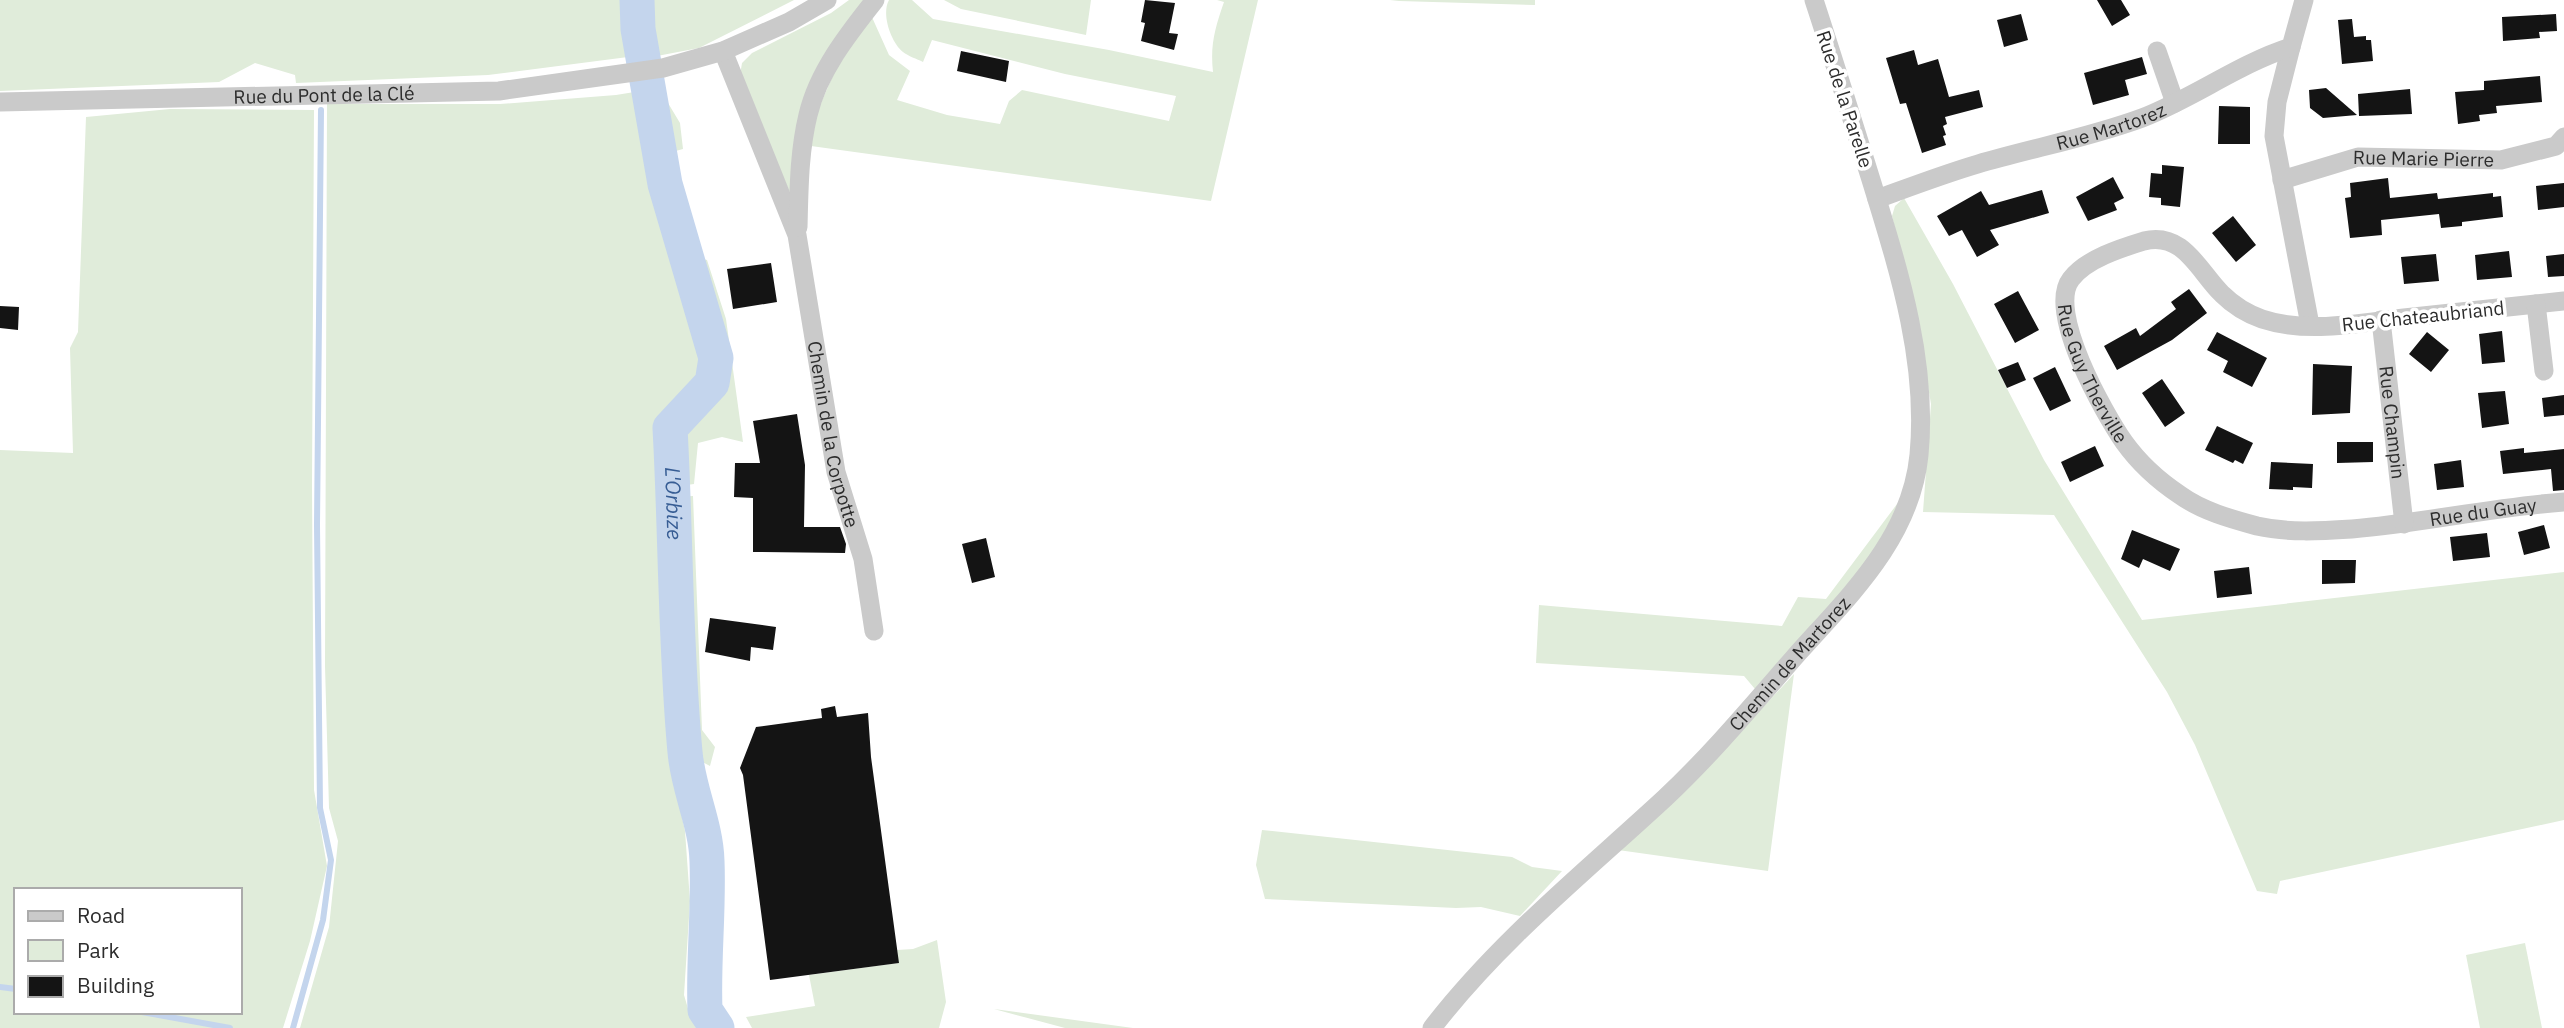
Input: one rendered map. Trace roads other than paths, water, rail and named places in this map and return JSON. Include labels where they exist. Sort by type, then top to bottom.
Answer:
[{"type":"street","name":"Rue du Pont de la Clé","points":[[0,102],[499,91],[654,69],[723,51],[789,22],[827,0]]},
{"type":"street","name":"Chemin de la Corpotte","points":[[874,631],[863,559],[836,472],[797,235],[801,153],[808,113],[823,78],[847,35],[876,0]]},
{"type":"street","name":"Rue de la Parelle","points":[[1814,0],[1877,199]]},
{"type":"street","points":[[2304,0],[2277,102],[2274,136],[2310,325]]},
{"type":"street","name":"Rue Martorez","points":[[1877,199],[1978,164],[2064,143],[2116,126],[2175,103],[2262,57],[2291,47]]},
{"type":"street","name":"Chemin de la Corpotte","points":[[723,51],[797,235]]},
{"type":"street","points":[[2157,51],[2175,103]]},
{"type":"street","name":"Rue Marie Pierre","points":[[2282,180],[2358,157],[2501,160],[2556,146],[2564,137]]},
{"type":"street","name":"Chemin de Martorez","points":[[1433,1028],[1478,972],[1572,881],[1668,795],[1709,753],[1845,601],[1878,561],[1898,530],[1913,492],[1919,455],[1918,369],[1896,265],[1877,199]]},
{"type":"street","name":"Rue Guy Therville","points":[[2310,325],[2272,321],[2238,308],[2221,293],[2195,259],[2180,246],[2164,241],[2147,240],[2094,262],[2070,280],[2063,298],[2066,320],[2090,382],[2106,412],[2124,442],[2145,467],[2181,496],[2216,514],[2259,526],[2286,530],[2314,531],[2404,524]]},
{"type":"street","name":"Rue Chateaubriand","points":[[2310,325],[2564,302]]},
{"type":"street","points":[[2536,304],[2544,371]]},
{"type":"street","name":"Rue Champin","points":[[2382,320],[2404,524]]},
{"type":"street","name":"Rue du Guay","points":[[2404,524],[2564,502]]},
{"type":"waterway","name":"L'Orbize","points":[[637,0],[638,29],[665,184],[716,358],[712,383],[670,428],[679,671],[685,752],[704,834],[707,861],[705,1010],[717,1028]]},
{"type":"waterway","points":[[293,1028],[323,920],[331,860],[320,808],[317,525],[321,110]]},
{"type":"waterway","points":[[0,987],[14,989]]},
{"type":"waterway","points":[[153,1014],[230,1028]]}]
